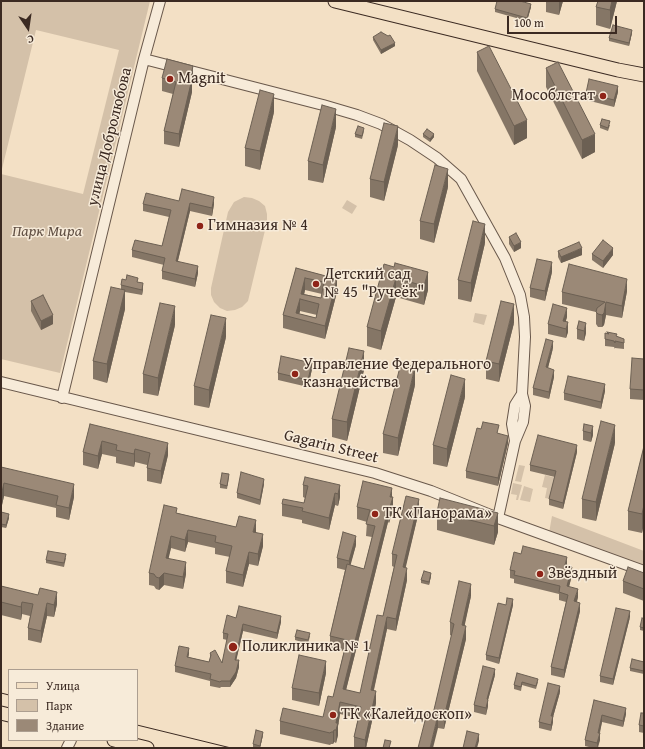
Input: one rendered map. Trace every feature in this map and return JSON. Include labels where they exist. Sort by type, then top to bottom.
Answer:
[{"type":"main road","points":[[335,1],[644,75]]},
{"type":"main road","points":[[118,741],[147,748]]},
{"type":"street","name":"улица Добролюбова","points":[[62,398],[144,59],[160,1]]},
{"type":"street","points":[[144,59],[323,105],[381,124],[410,140],[458,176],[499,246],[520,295],[524,317],[525,337],[522,394],[526,406],[523,422],[515,441],[498,518]]},
{"type":"street","name":"Gagarin Street","points":[[1,382],[375,473],[431,490],[498,518],[644,571]]},
{"type":"green space","name":"Парк Мира","points":[[1,1],[150,1],[60,373],[1,359],[1,174],[83,194],[119,50],[36,30],[1,173]]},
{"type":"green space","points":[[244,197],[259,201],[265,206],[267,222],[248,301],[242,307],[227,311],[220,308],[214,302],[211,295],[211,288],[228,212],[234,202]]},
{"type":"green space","points":[[347,200],[357,206],[352,214],[342,208]]},
{"type":"green space","points":[[475,313],[487,315],[484,325],[473,322]]},
{"type":"green space","points":[[519,465],[525,466],[521,482],[515,481]]},
{"type":"green space","points":[[545,475],[556,478],[551,499],[545,498],[547,488],[542,487]]},
{"type":"green space","points":[[513,483],[522,485],[518,500],[516,500],[517,495],[511,494]]},
{"type":"green space","points":[[524,486],[533,489],[530,502],[520,500]]},
{"type":"green space","points":[[552,516],[644,551],[644,569],[549,533]]},
{"type":"building","points":[[497,1],[520,1],[531,4],[527,18],[495,9]]},
{"type":"building","points":[[598,1],[612,1],[610,10],[596,7]]},
{"type":"building","points":[[613,25],[632,30],[629,43],[609,38]]},
{"type":"building","points":[[381,32],[388,36],[390,35],[395,43],[381,50],[373,37]]},
{"type":"building","points":[[489,46],[527,120],[514,126],[477,52]]},
{"type":"building","points":[[167,59],[193,66],[190,79],[192,79],[179,134],[164,131],[176,82],[162,78]]},
{"type":"building","points":[[558,62],[595,134],[582,140],[546,68]]},
{"type":"building","points":[[589,79],[618,86],[614,100],[586,93]]},
{"type":"building","points":[[260,90],[274,94],[260,151],[245,148]]},
{"type":"building","points":[[322,105],[336,109],[323,165],[308,161]]},
{"type":"building","points":[[602,119],[610,121],[608,128],[600,125]]},
{"type":"building","points":[[384,123],[398,126],[384,182],[370,179]]},
{"type":"building","points":[[358,126],[364,128],[362,136],[355,134]]},
{"type":"building","points":[[427,129],[434,134],[430,139],[423,134]]},
{"type":"building","points":[[435,165],[448,169],[434,224],[420,221]]},
{"type":"building","points":[[182,189],[214,197],[212,208],[190,203],[176,261],[198,266],[195,279],[162,271],[165,258],[132,250],[135,240],[162,246],[171,210],[143,204],[146,193],[179,201]]},
{"type":"building","points":[[473,221],[485,224],[471,283],[458,280]]},
{"type":"building","points":[[516,233],[521,242],[514,246],[509,237]]},
{"type":"building","points":[[603,240],[613,248],[603,261],[592,254]]},
{"type":"building","points":[[579,242],[582,248],[561,257],[558,251]]},
{"type":"building","points":[[537,259],[552,262],[545,291],[530,288]]},
{"type":"building","points":[[395,263],[428,272],[424,286],[396,278],[381,331],[367,327],[384,264],[394,267]]},
{"type":"building","points":[[569,264],[627,279],[622,306],[606,302],[604,313],[602,315],[596,312],[597,308],[605,302],[562,292]]},
{"type":"building","points":[[296,268],[337,279],[325,326],[283,315]],"holes":[[[305,278],[324,282],[321,298],[301,294]],[[300,299],[319,304],[316,318],[296,313]]]},
{"type":"building","points":[[127,275],[138,278],[137,282],[143,283],[142,290],[121,285],[122,279],[126,280]]},
{"type":"building","points":[[111,287],[125,290],[107,364],[93,361]]},
{"type":"building","points":[[43,295],[53,315],[41,321],[31,301]]},
{"type":"building","points":[[501,301],[514,304],[499,364],[486,361]]},
{"type":"building","points":[[160,303],[175,306],[158,378],[143,374]]},
{"type":"building","points":[[553,304],[567,308],[563,321],[568,322],[566,329],[548,324]]},
{"type":"building","points":[[211,315],[226,318],[209,390],[194,386]]},
{"type":"building","points":[[579,321],[586,323],[584,331],[577,329]]},
{"type":"building","points":[[607,332],[617,334],[616,336],[624,339],[624,343],[615,341],[615,343],[614,341],[605,339],[605,333],[609,334]]},
{"type":"building","points":[[546,339],[553,341],[546,367],[554,370],[549,392],[533,388]]},
{"type":"building","points":[[349,348],[364,351],[347,422],[332,419]]},
{"type":"building","name":"Управление Федерального казначейства","points":[[281,356],[312,363],[308,380],[278,373]]},
{"type":"building","points":[[632,358],[644,359],[644,390],[630,389]]},
{"type":"building","points":[[401,363],[415,367],[398,438],[383,434]]},
{"type":"building","points":[[451,375],[465,379],[447,449],[433,445]]},
{"type":"building","points":[[568,376],[605,384],[601,402],[564,393]]},
{"type":"building","points":[[601,421],[615,425],[596,502],[582,499]]},
{"type":"building","points":[[483,422],[499,425],[497,433],[508,436],[498,478],[466,471],[477,428],[481,429]]},
{"type":"building","points":[[90,424],[168,443],[161,471],[147,468],[150,453],[135,449],[134,454],[116,450],[117,445],[102,441],[98,456],[83,452]]},
{"type":"building","points":[[584,424],[593,426],[591,433],[583,431]]},
{"type":"building","points":[[538,435],[577,445],[563,503],[549,499],[556,471],[530,465]]},
{"type":"building","points":[[644,446],[644,505],[642,514],[628,511]]},
{"type":"building","points":[[1,467],[74,484],[69,508],[56,505],[58,496],[4,483],[1,492]]},
{"type":"building","points":[[241,472],[264,479],[260,500],[237,493]]},
{"type":"building","points":[[222,473],[229,474],[227,486],[220,484]]},
{"type":"building","points":[[305,477],[340,485],[338,494],[335,493],[329,518],[302,511],[303,508],[282,504],[283,499],[304,503],[308,486],[303,485]]},
{"type":"building","points":[[363,481],[392,488],[390,497],[393,497],[388,510],[343,689],[360,693],[377,615],[383,616],[397,555],[392,554],[406,496],[419,499],[403,567],[407,568],[396,619],[387,617],[371,690],[376,691],[365,740],[354,737],[361,707],[340,702],[336,730],[330,733],[280,721],[283,708],[323,717],[328,696],[333,697],[347,640],[330,636],[347,564],[364,569],[375,526],[366,524],[370,510],[357,507]]},
{"type":"building","points":[[440,498],[498,513],[494,526],[437,512]]},
{"type":"building","points":[[164,505],[177,508],[176,513],[236,527],[239,516],[256,520],[253,532],[263,534],[258,554],[249,552],[243,575],[226,571],[232,546],[215,542],[216,536],[188,530],[185,540],[171,536],[166,558],[186,562],[183,577],[164,573],[159,578],[156,577],[154,574],[149,573]]},
{"type":"building","points":[[1,512],[9,514],[6,525],[1,524]]},
{"type":"building","points":[[343,532],[356,536],[349,561],[337,558]]},
{"type":"building","points":[[523,546],[567,557],[565,565],[572,567],[567,586],[578,589],[574,601],[580,603],[564,670],[551,667],[568,595],[559,592],[560,586],[514,575],[515,571],[510,570],[514,552],[521,554]]},
{"type":"building","points":[[48,551],[66,554],[64,563],[46,560]]},
{"type":"building","points":[[628,567],[644,573],[644,589],[623,581]]},
{"type":"building","points":[[424,571],[431,573],[429,582],[421,580]]},
{"type":"building","points":[[459,581],[471,584],[462,625],[466,626],[444,717],[438,715],[430,748],[418,748],[427,713],[433,714],[454,624],[450,622]]},
{"type":"building","points":[[1,586],[38,595],[40,588],[57,592],[54,605],[47,603],[41,631],[28,628],[33,604],[22,602],[21,607],[1,602]]},
{"type":"building","points":[[507,598],[513,599],[499,658],[486,655],[498,603],[506,605]]},
{"type":"building","name":"Поликлиника № 1","points":[[239,606],[281,616],[277,633],[243,624],[235,660],[239,660],[236,672],[230,681],[220,682],[210,679],[211,674],[175,666],[179,646],[189,648],[187,657],[209,662],[211,655],[210,653],[215,650],[222,663],[228,634],[223,633],[227,615],[236,618]]},
{"type":"building","points":[[616,608],[630,611],[613,679],[600,676]]},
{"type":"building","points":[[642,618],[644,619],[644,628],[640,627]]},
{"type":"building","points":[[297,630],[310,633],[308,640],[295,637]]},
{"type":"building","points":[[299,655],[326,661],[319,693],[292,688]]},
{"type":"building","points":[[632,659],[644,662],[644,671],[630,668]]},
{"type":"building","points":[[483,666],[495,669],[486,708],[474,705]]},
{"type":"building","points":[[517,673],[538,679],[536,686],[522,682],[521,687],[514,685]]},
{"type":"building","points":[[548,683],[560,686],[551,716],[553,716],[551,725],[539,722]]},
{"type":"building","points":[[594,700],[626,708],[623,721],[602,715],[597,743],[585,740]]},
{"type":"building","points":[[641,713],[644,713],[644,726],[639,725]]},
{"type":"building","points":[[256,730],[263,732],[260,746],[253,744]]},
{"type":"building","points":[[467,731],[479,734],[475,748],[463,748]]},
{"type":"building","points":[[385,740],[391,741],[389,748],[383,748]]},
{"type":"tram line","points":[[1,693],[8,695]]},
{"type":"tram line","points":[[138,725],[231,748]]},
{"type":"place","name":"Magnit","points":[[170,79]]},
{"type":"place","name":"Мособлстат","points":[[603,96]]},
{"type":"place","name":"Гимназия № 4","points":[[200,226]]},
{"type":"place","name":"Детский сад № 45 \"Ручеёк\"","points":[[316,284]]},
{"type":"place","name":"Управление Федерального казначейства","points":[[295,374]]},
{"type":"place","name":"ТК «Панорама»","points":[[375,514]]},
{"type":"place","name":"Звёздный","points":[[540,574]]},
{"type":"place","name":"Поликлиника № 1","points":[[233,647]]},
{"type":"place","name":"ТК «Калейдоскоп»","points":[[333,715]]}]
